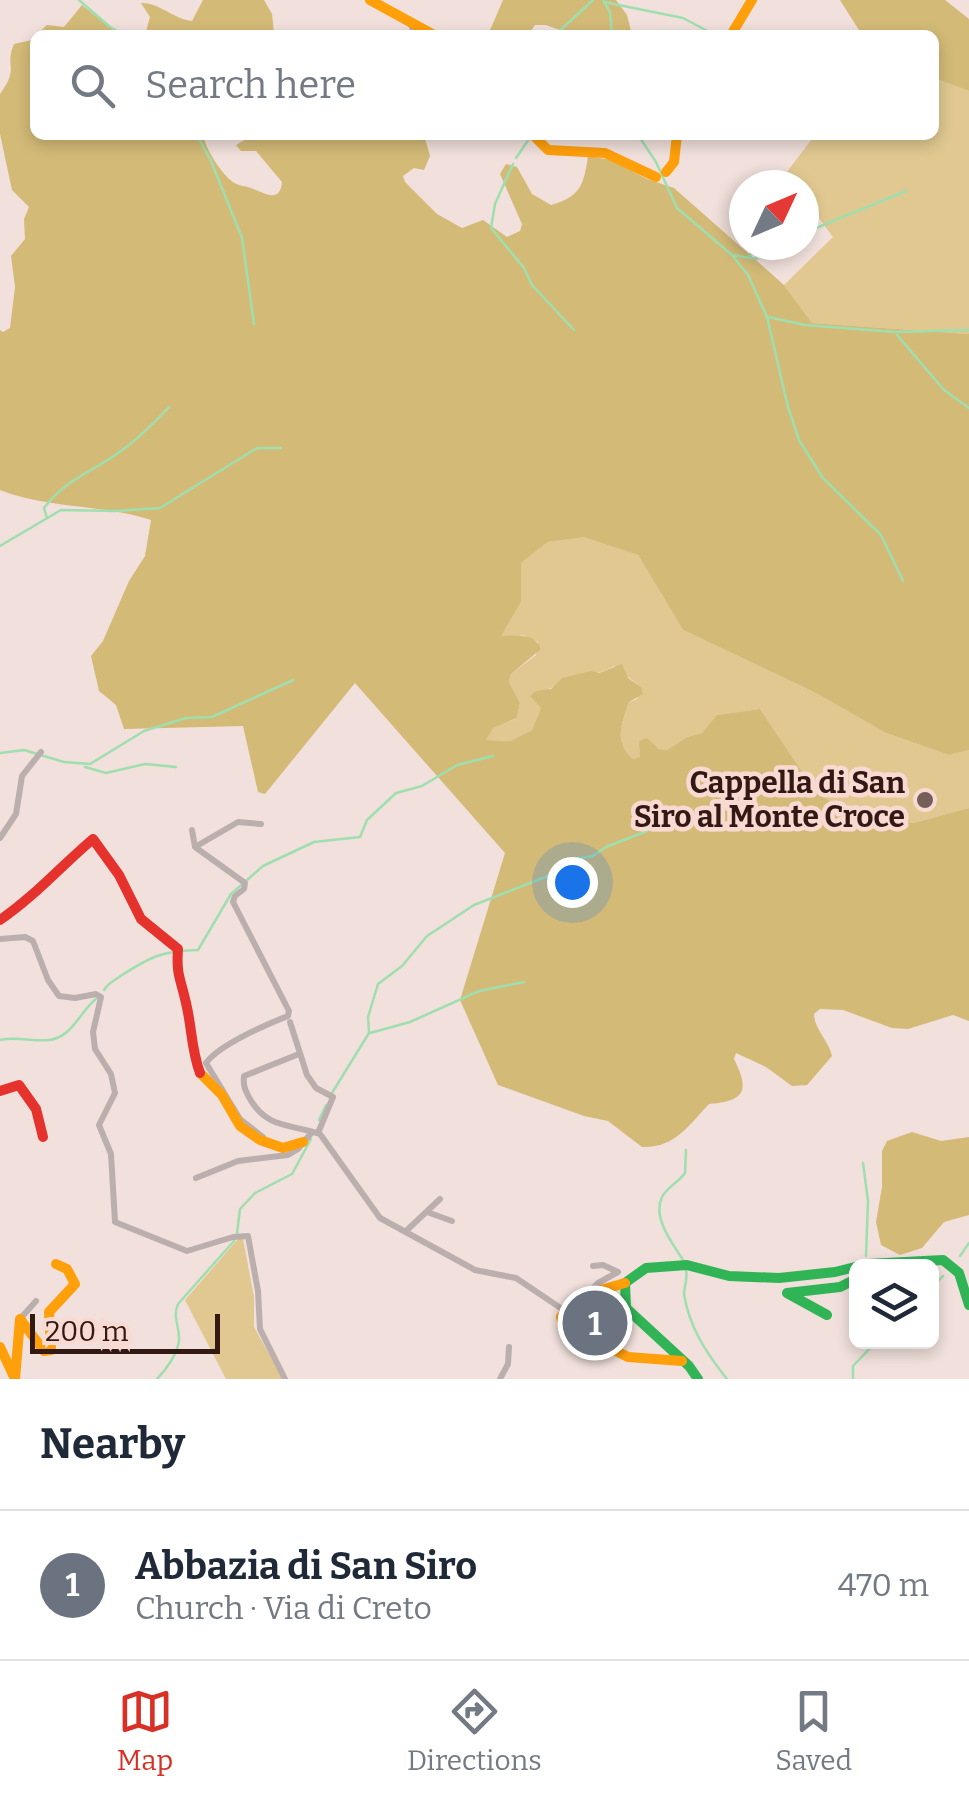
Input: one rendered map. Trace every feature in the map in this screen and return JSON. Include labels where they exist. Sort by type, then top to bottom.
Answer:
[{"type":"street","points":[[370,0],[426,30]]},
{"type":"street","points":[[733,30],[752,0]]},
{"type":"street","points":[[408,19],[413,30]]},
{"type":"street","points":[[536,140],[556,154],[601,152],[661,174],[674,162],[676,140]]},
{"type":"street","points":[[0,838],[16,814],[22,776],[41,754]]},
{"type":"street","points":[[195,847],[238,822],[261,824]]},
{"type":"street","points":[[192,830],[195,847],[243,882],[244,890],[233,902],[289,1011],[288,1016],[212,1055],[206,1066],[240,1119],[260,1136],[286,1144],[311,1134]]},
{"type":"street","points":[[0,920],[34,898],[50,874],[94,839],[119,875],[141,919],[176,951],[176,976],[186,1001],[192,1052],[200,1074],[222,1096],[240,1126],[260,1140],[283,1148],[311,1134]]},
{"type":"street","points":[[0,938],[33,940],[49,983],[59,996],[100,996],[93,1032],[95,1050],[112,1074],[115,1094],[98,1126],[112,1160],[115,1222],[187,1251],[233,1237],[249,1238],[260,1329],[285,1379]]},
{"type":"street","points":[[196,1178],[238,1162],[288,1155],[311,1134],[331,1094],[314,1087],[298,1054],[290,1022]]},
{"type":"street","points":[[298,1054],[249,1072],[243,1082],[261,1115],[280,1126],[311,1134],[377,1215],[475,1270],[511,1275],[565,1310]]},
{"type":"street","points":[[0,1091],[20,1085],[36,1109],[43,1137]]},
{"type":"street","points":[[406,1231],[440,1199]]},
{"type":"street","points":[[426,1212],[452,1221]]},
{"type":"street","points":[[939,1261],[948,1260],[960,1272],[969,1304]]},
{"type":"street","points":[[20,1319],[44,1351],[50,1351],[49,1308],[56,1297],[75,1284],[67,1269],[56,1264]]},
{"type":"street","points":[[588,1294],[625,1283],[640,1270],[660,1267],[687,1265],[728,1276],[779,1278],[849,1268]]},
{"type":"street","points":[[593,1266],[618,1272],[565,1310],[561,1321],[566,1328],[633,1358],[682,1361]]},
{"type":"street","points":[[625,1283],[622,1294],[628,1312],[698,1379]]},
{"type":"street","points":[[827,1315],[786,1293],[849,1285]]},
{"type":"street","points":[[0,1347],[16,1378],[17,1325],[36,1302]]},
{"type":"street","points":[[500,1379],[508,1364],[510,1347]]},
{"type":"shaded area","points":[[203,0],[264,0],[272,14],[274,30],[146,30],[150,17],[141,3],[192,21]]},
{"type":"shaded area","points":[[503,0],[616,0],[627,15],[631,30],[560,30],[535,25],[532,30],[490,30]]},
{"type":"shaded area","points":[[840,0],[945,0],[969,19],[969,91],[939,80],[939,30],[859,30]]},
{"type":"shaded area","points":[[82,5],[113,30],[42,30],[47,25],[64,27]]},
{"type":"shaded area","points":[[30,40],[30,140],[205,140],[231,181],[275,195],[282,182],[256,151],[241,151],[236,145],[244,140],[425,140],[430,156],[424,170],[414,168],[403,176],[405,182],[437,214],[462,228],[483,220],[507,237],[520,231],[522,224],[500,174],[506,164],[517,167],[532,194],[551,205],[579,188],[588,156],[611,160],[674,188],[729,236],[729,260],[756,260],[784,285],[812,323],[969,334],[969,750],[949,755],[886,733],[814,692],[683,630],[638,555],[584,537],[548,542],[521,563],[521,602],[501,636],[529,637],[541,649],[511,674],[509,682],[520,703],[517,718],[493,728],[486,740],[510,741],[532,730],[541,708],[530,696],[536,691],[551,689],[562,678],[591,671],[599,673],[622,664],[628,678],[641,687],[643,694],[629,702],[622,725],[621,739],[633,759],[640,757],[639,741],[647,738],[659,749],[667,750],[702,733],[717,715],[760,709],[801,770],[846,819],[913,823],[969,808],[969,1021],[953,1015],[908,1029],[892,1028],[843,1010],[820,1009],[814,1014],[815,1019],[832,1056],[807,1085],[792,1086],[766,1067],[736,1053],[734,1059],[743,1087],[737,1097],[709,1104],[672,1140],[642,1147],[608,1121],[498,1085],[460,1000],[505,853],[355,683],[265,794],[258,792],[243,726],[124,729],[116,705],[99,691],[91,656],[103,641],[129,581],[145,556],[151,520],[0,490],[0,330],[10,328],[15,287],[11,256],[25,239],[24,219],[29,207],[12,190],[0,134],[0,94],[11,73],[14,44]]},
{"type":"shaded area","points":[[939,80],[969,91],[969,334],[812,323],[784,285],[810,260],[819,260],[819,251],[833,237],[819,218],[819,170],[788,170],[811,140],[939,140]]},
{"type":"shaded area","points":[[585,536],[638,555],[683,630],[814,692],[886,733],[949,755],[969,750],[969,808],[913,823],[846,819],[801,770],[760,709],[718,715],[702,733],[667,750],[646,739],[640,742],[641,758],[633,759],[623,745],[621,732],[629,702],[637,699],[641,687],[614,666],[563,682],[545,692],[536,701],[541,708],[532,730],[510,741],[486,740],[494,728],[517,718],[520,703],[509,682],[511,674],[536,655],[538,642],[523,635],[500,637],[521,602],[521,563],[548,542]]},
{"type":"shaded area","points":[[912,1132],[941,1141],[969,1137],[969,1215],[944,1222],[922,1248],[900,1255],[881,1245],[876,1222],[882,1187],[882,1151],[887,1141]]},
{"type":"shaded area","points":[[238,1239],[243,1239],[254,1297],[254,1327],[283,1379],[226,1379],[185,1300]]},
{"type":"waterway","points":[[79,0],[116,30]]},
{"type":"waterway","points":[[560,30],[593,0]]},
{"type":"waterway","points":[[603,0],[610,12],[612,30]]},
{"type":"waterway","points":[[604,2],[683,18],[706,30]]},
{"type":"waterway","points":[[200,140],[242,238],[254,324]]},
{"type":"waterway","points":[[516,158],[528,140]]},
{"type":"waterway","points":[[641,140],[677,208],[729,252]]},
{"type":"waterway","points":[[513,164],[495,204],[491,228],[524,268],[532,285],[574,330]]},
{"type":"waterway","points":[[819,227],[906,191]]},
{"type":"waterway","points":[[736,260],[748,275],[767,317],[799,440],[823,478],[881,535],[903,581]]},
{"type":"waterway","points":[[768,317],[805,325],[895,332],[969,330]]},
{"type":"waterway","points":[[897,335],[944,390],[969,408]]},
{"type":"waterway","points":[[47,518],[44,508],[52,498],[128,446],[169,407]]},
{"type":"waterway","points":[[0,546],[61,510],[160,508],[257,448],[281,448]]},
{"type":"waterway","points":[[0,753],[24,750],[64,762],[90,764],[144,731],[186,718],[212,717],[293,680]]},
{"type":"waterway","points":[[104,990],[150,959],[198,950],[231,894],[263,866],[314,842],[360,837],[367,820],[396,793],[422,786],[457,765],[493,756]]},
{"type":"waterway","points":[[85,767],[106,773],[145,764],[176,767]]},
{"type":"waterway","points":[[332,1093],[369,1033],[368,1017],[378,984],[402,966],[427,936],[474,905],[553,874],[569,860],[593,856],[647,831]]},
{"type":"waterway","points":[[370,1033],[410,1022],[479,991],[524,982]]},
{"type":"waterway","points":[[0,1040],[57,1038],[97,998]]},
{"type":"waterway","points":[[319,1120],[326,1105]]},
{"type":"waterway","points":[[237,1233],[240,1209],[255,1193],[292,1174],[311,1139]]},
{"type":"waterway","points":[[683,1260],[665,1230],[660,1205],[664,1193],[685,1173],[686,1150]]},
{"type":"waterway","points":[[863,1163],[868,1201],[866,1256]]},
{"type":"waterway","points":[[157,1379],[178,1345],[178,1304],[234,1241]]},
{"type":"waterway","points":[[960,1256],[969,1243]]},
{"type":"waterway","points":[[686,1270],[684,1294],[690,1318],[727,1379]]},
{"type":"waterway","points":[[939,1280],[943,1276]]},
{"type":"waterway","points":[[853,1379],[853,1366],[869,1349]]},
{"type":"traffic: fast","points":[[698,1379],[626,1308],[625,1283],[646,1268],[687,1265],[729,1276],[779,1278],[867,1264],[943,1260],[959,1273],[969,1305]]},
{"type":"traffic: fast","points":[[827,1315],[787,1293],[849,1282]]},
{"type":"traffic: slow","points":[[370,0],[425,30]]},
{"type":"traffic: slow","points":[[734,30],[752,0]]},
{"type":"traffic: slow","points":[[538,140],[548,150],[605,153],[656,177]]},
{"type":"traffic: slow","points":[[666,172],[674,162],[676,140]]},
{"type":"traffic: slow","points":[[200,1073],[222,1095],[240,1126],[260,1140],[283,1148],[303,1142]]},
{"type":"traffic: slow","points":[[0,1347],[15,1379],[20,1319],[44,1351],[51,1350],[49,1312],[75,1284],[67,1269],[56,1264]]},
{"type":"traffic: slow","points":[[625,1283],[582,1298],[561,1317],[563,1324],[628,1357],[682,1361]]},
{"type":"traffic: jam","points":[[0,920],[93,839],[119,875],[141,919],[178,949],[178,972],[200,1073]]},
{"type":"traffic: jam","points":[[0,1091],[19,1085],[36,1109],[43,1137]]},
{"type":"place","name":"Cappella di San Siro al Monte Croce","points":[[925,800]]},
{"type":"place","name":"Abbazia di San Siro","points":[[595,1323]]}]
